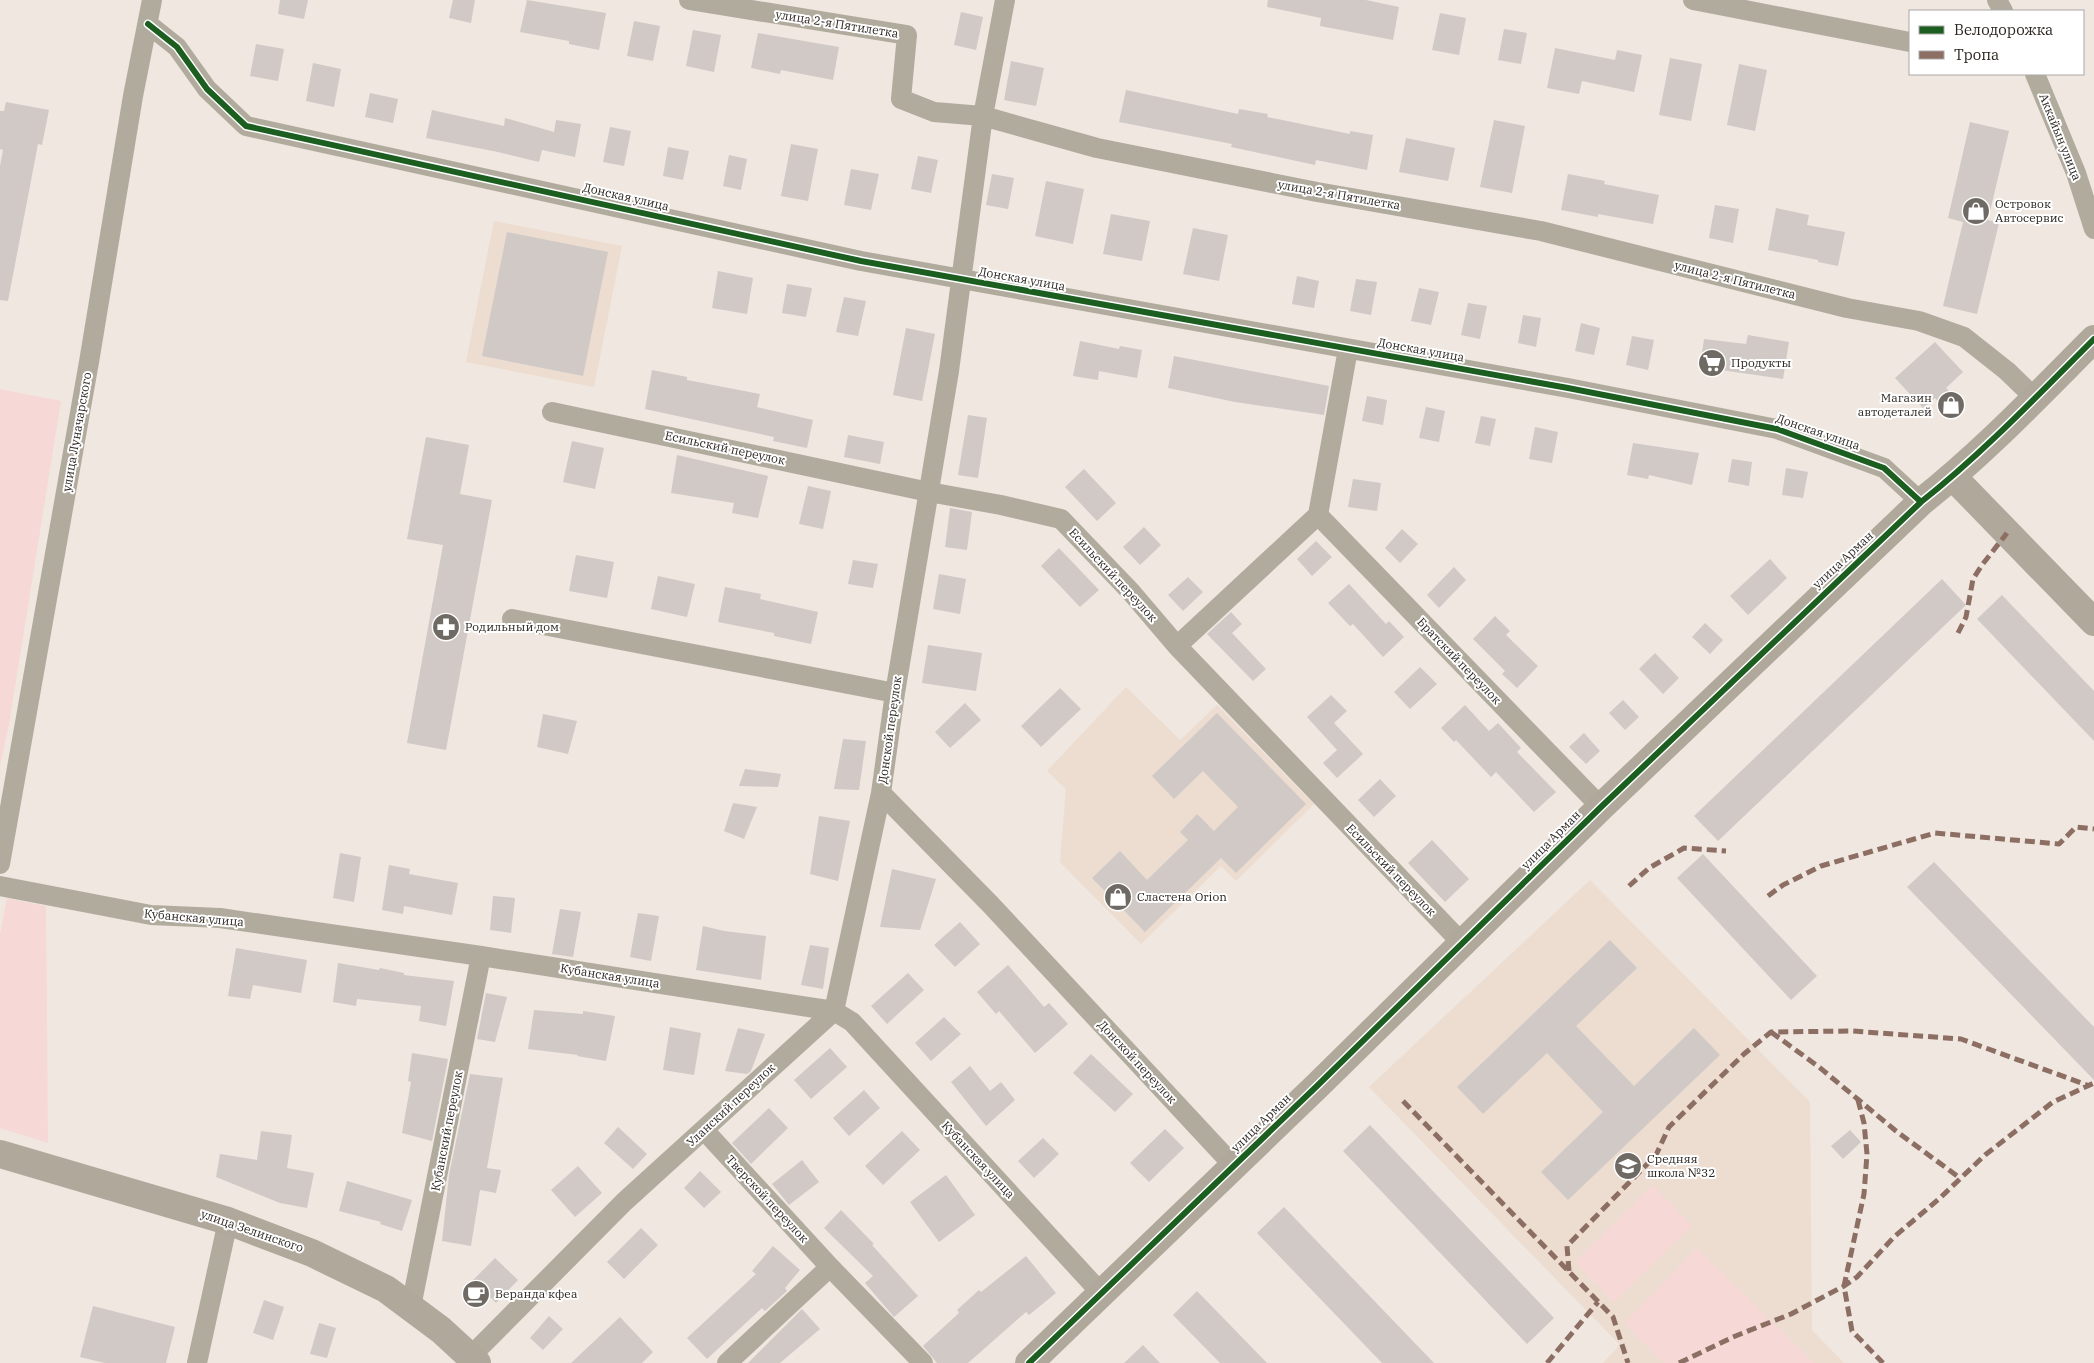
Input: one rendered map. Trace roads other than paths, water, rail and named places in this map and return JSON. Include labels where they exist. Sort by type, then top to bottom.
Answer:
[{"type":"street","name":"улица Луначарского","points":[[0,864],[89,362],[133,96],[152,0]]},
{"type":"street","name":"улица 2-я Пятилетка","points":[[689,0],[906,35],[901,99],[934,112],[983,116],[1097,148],[1317,192],[1540,231],[1847,308],[1918,321],[1964,337],[2007,370],[2035,398]]},
{"type":"street","name":"Донской переулок","points":[[1005,0],[983,116],[962,279],[895,693],[881,793],[991,905],[1234,1165]]},
{"type":"street","points":[[1693,0],[1909,42]]},
{"type":"street","name":"Донская улица","points":[[148,24],[177,47],[207,89],[246,126],[861,261],[1568,388],[1777,429],[1884,468],[1921,502]]},
{"type":"street","name":"Аккайын улица","points":[[2035,75],[2076,173],[2094,229]]},
{"type":"street","name":"улица Арман","points":[[1029,1363],[1318,1085],[1601,807],[1921,502],[1953,476],[2094,339]]},
{"type":"street","points":[[1177,646],[1318,515],[1348,348]]},
{"type":"street","name":"Есильский переулок","points":[[552,412],[929,492],[1001,505],[1061,520],[1130,592],[1177,646],[1462,943]]},
{"type":"street","points":[[1953,476],[2094,622]]},
{"type":"street","name":"Братский переулок","points":[[1318,515],[1601,807]]},
{"type":"street","points":[[512,619],[895,693]]},
{"type":"street","points":[[834,1011],[881,793]]},
{"type":"street","name":"Кубанская улица","points":[[0,886],[151,915],[220,918],[481,956],[834,1011],[852,1022],[1102,1294]]},
{"type":"street","name":"Кубанский переулок","points":[[411,1306],[481,956]]},
{"type":"street","name":"Уланский переулок","points":[[474,1360],[624,1202],[834,1011]]},
{"type":"street","name":"Тверской переулок","points":[[704,1130],[830,1267],[923,1363]]},
{"type":"street","name":"улица Зелинского","points":[[0,1154],[228,1222],[312,1253],[386,1289],[411,1306],[474,1360]]},
{"type":"street","points":[[197,1363],[228,1222]]},
{"type":"street","points":[[727,1363],[830,1267]]},
{"type":"place","name":"Островок Автосервис","points":[[1976,211]]},
{"type":"place","name":"Продукты","points":[[1712,363]]},
{"type":"place","name":"Магазин автодеталей","points":[[1951,405]]},
{"type":"place","name":"Родильный дом","points":[[446,627]]},
{"type":"place","name":"Сластена Orion","points":[[1118,897]]},
{"type":"place","name":"Средняя школа №32","points":[[1628,1166]]},
{"type":"place","name":"Веранда кфеа","points":[[476,1294]]}]
